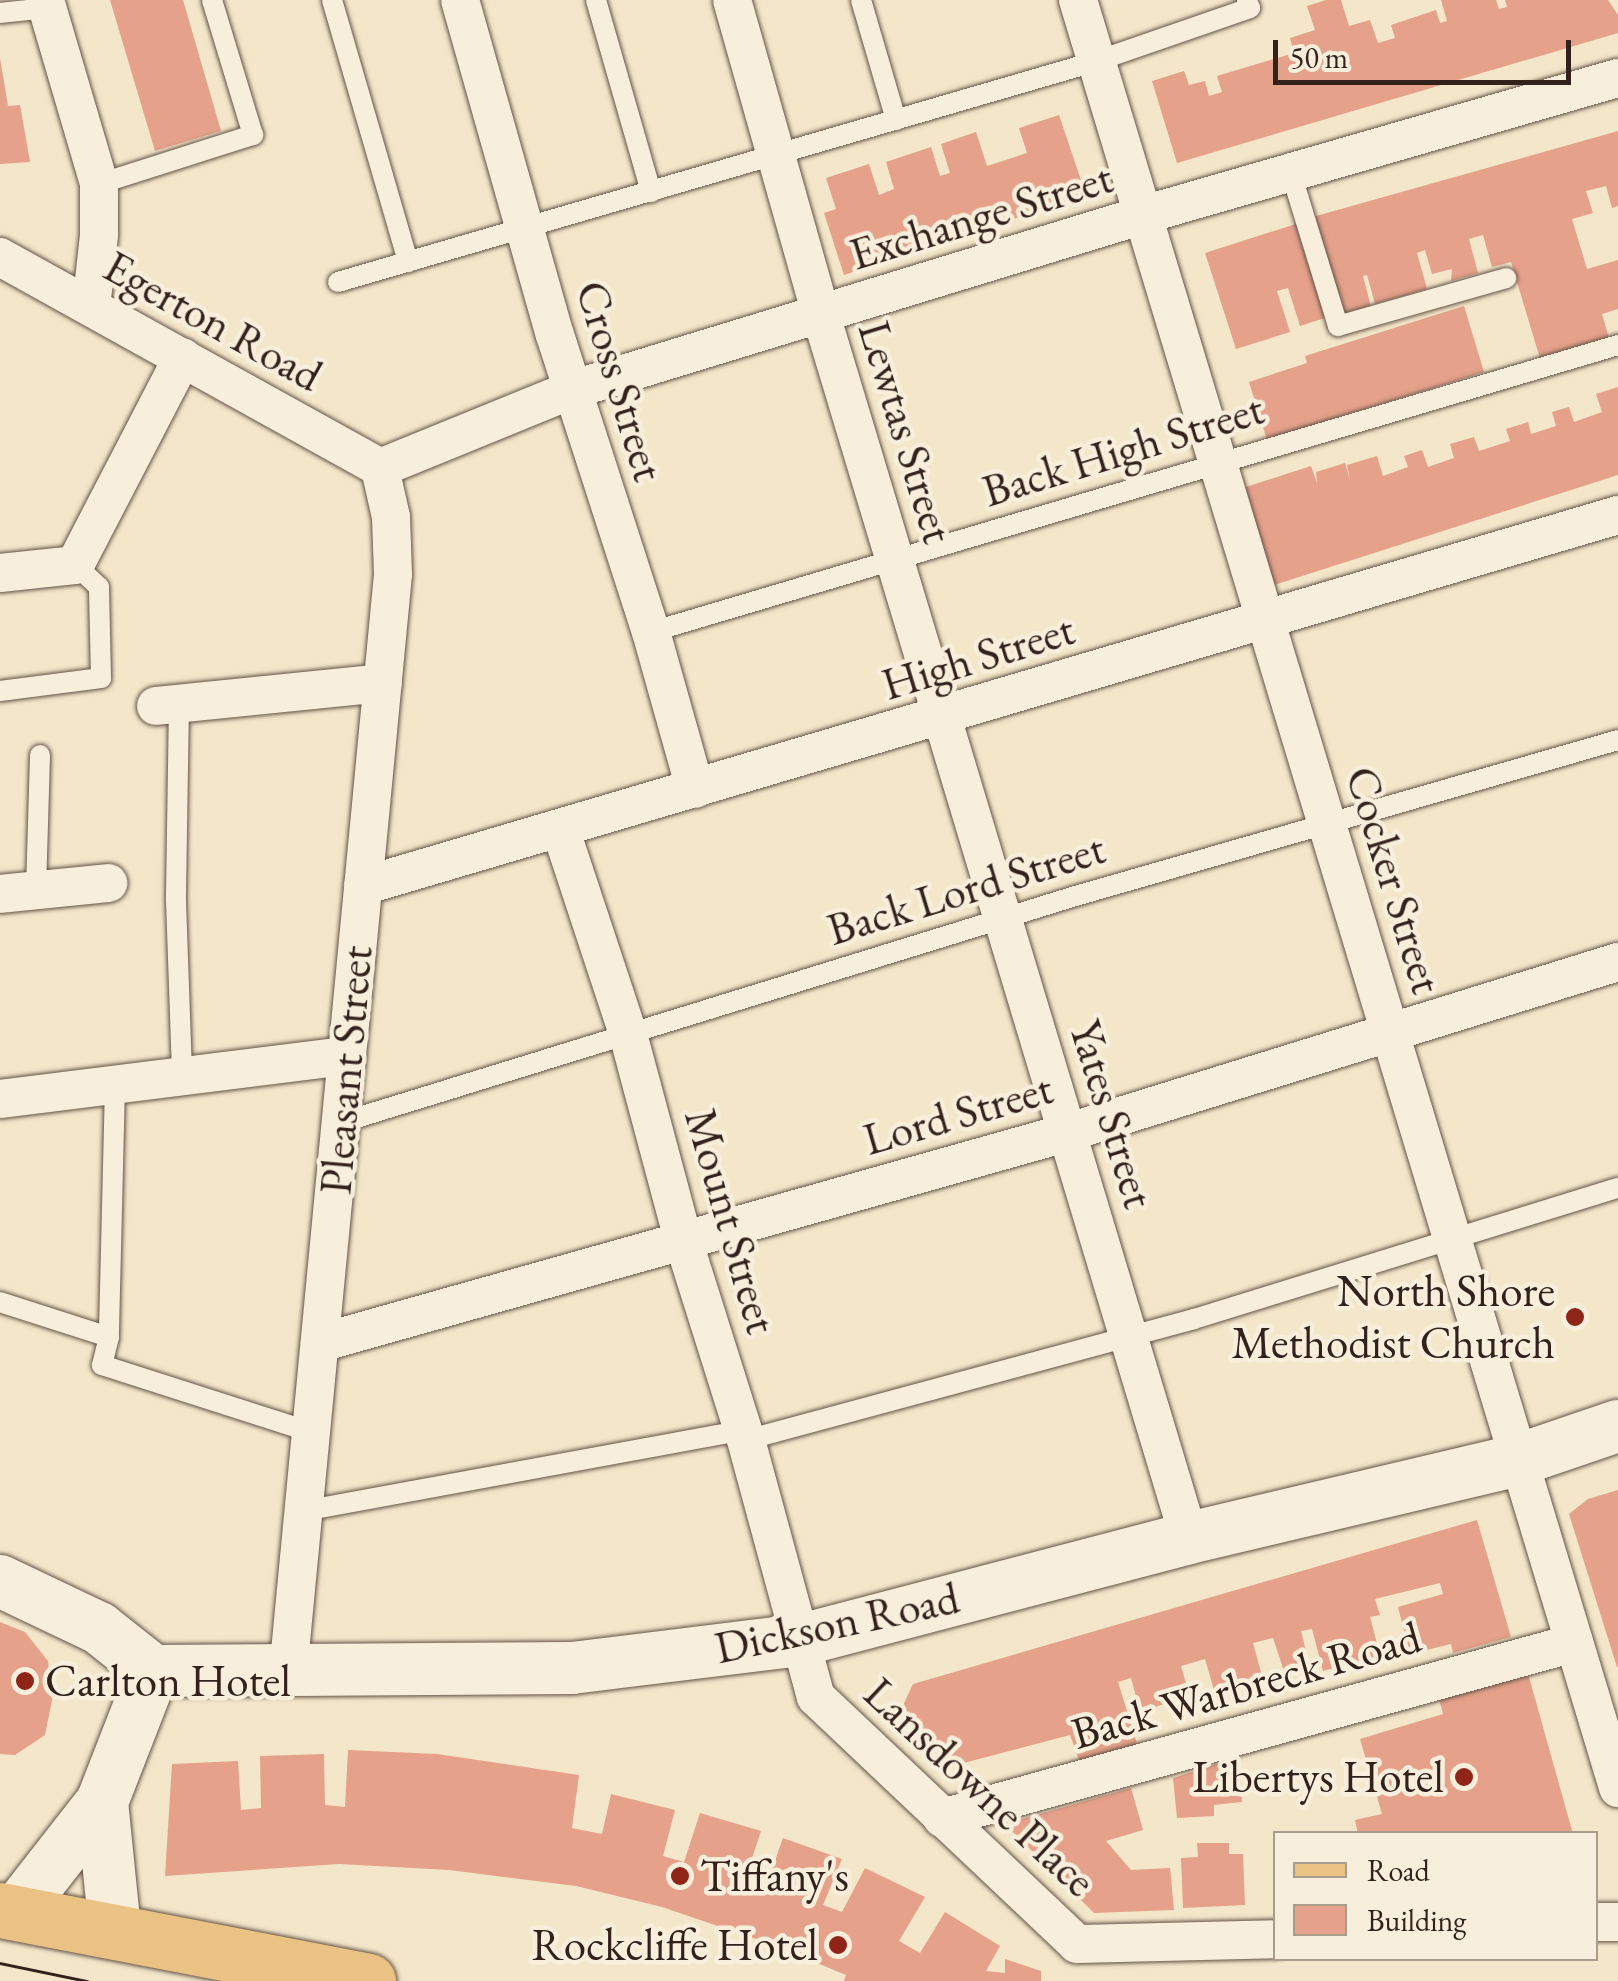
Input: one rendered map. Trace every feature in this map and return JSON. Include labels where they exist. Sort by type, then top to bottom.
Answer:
[{"type":"main road","points":[[8,1911],[368,1981]]},
{"type":"street","name":"Cross Street","points":[[460,0],[571,390],[651,632],[695,789]]},
{"type":"street","name":"Lewtas Street","points":[[732,0],[821,315],[944,717]]},
{"type":"street","name":"Cocker Street","points":[[1078,0],[1574,1642],[1608,1717],[1618,1788]]},
{"type":"street","points":[[46,4],[99,184],[100,235],[91,307]]},
{"type":"street","name":"Exchange Street","points":[[380,468],[571,390],[1143,216],[1618,78]]},
{"type":"street","name":"Egerton Road","points":[[0,257],[380,468]]},
{"type":"street","points":[[0,574],[75,565],[184,358]]},
{"type":"street","name":"Pleasant Street","points":[[288,1673],[393,574],[391,516],[380,468]]},
{"type":"street","name":"High Street","points":[[363,886],[561,831],[1618,516]]},
{"type":"street","points":[[167,704],[383,683]]},
{"type":"street","name":"Yates Street","points":[[944,717],[1189,1538]]},
{"type":"street","name":"Mount Street","points":[[561,831],[628,1034],[684,1242],[745,1435],[801,1640]]},
{"type":"street","points":[[18,892],[108,883]]},
{"type":"street","name":"Lord Street","points":[[320,1343],[1069,1132],[1618,962]]},
{"type":"street","points":[[0,1100],[347,1056]]},
{"type":"street","name":"Dickson Road","points":[[153,1671],[572,1668],[801,1640],[1189,1538],[1518,1460],[1618,1426]]},
{"type":"street","points":[[0,1581],[99,1628],[153,1671],[102,1802],[8,1911]]},
{"type":"street","name":"Lansdowne Place","points":[[801,1640],[816,1697],[1077,1944],[1273,1939]]},
{"type":"street","name":"Back Warbreck Road","points":[[942,1818],[1574,1642]]},
{"type":"street","points":[[102,1802],[115,1930]]},
{"type":"lane","points":[[99,184],[253,135],[212,0]]},
{"type":"lane","points":[[332,0],[408,262]]},
{"type":"lane","points":[[596,0],[651,192]]},
{"type":"lane","points":[[861,0],[896,120]]},
{"type":"lane","points":[[0,12],[46,4]]},
{"type":"lane","points":[[338,282],[1096,61],[1252,4]]},
{"type":"lane","points":[[1291,173],[1338,326],[1506,278]]},
{"type":"lane","name":"Back High Street","points":[[651,632],[1618,345]]},
{"type":"lane","points":[[0,691],[101,678],[99,586],[75,565]]},
{"type":"lane","points":[[167,704],[182,1077]]},
{"type":"lane","name":"Back Lord Street","points":[[340,1123],[1003,919],[1618,740]]},
{"type":"lane","points":[[18,892],[40,755]]},
{"type":"lane","points":[[115,1085],[110,1165],[109,1337],[102,1366],[312,1432]]},
{"type":"lane","points":[[304,1511],[745,1435],[1129,1335],[1454,1242],[1618,1188]]},
{"type":"lane","points":[[0,1302],[109,1337]]},
{"type":"building","points":[[110,0],[183,0],[221,131],[155,151]]},
{"type":"building","points":[[1341,0],[1349,26],[1370,20],[1378,43],[1395,38],[1391,25],[1436,10],[1440,23],[1447,21],[1441,0],[1496,0],[1499,9],[1507,7],[1505,0],[1608,0],[1618,15],[1618,33],[1177,163],[1152,81],[1184,71],[1189,85],[1205,81],[1209,96],[1222,92],[1217,76],[1294,53],[1290,38],[1315,30],[1307,6]]},
{"type":"building","points":[[0,58],[8,106],[20,105],[30,162],[0,164]]},
{"type":"building","points":[[1059,115],[1086,195],[844,275],[824,213],[836,209],[826,178],[869,164],[879,195],[894,189],[886,162],[931,147],[940,176],[950,173],[941,144],[976,132],[987,166],[1027,153],[1019,128]]},
{"type":"building","points":[[1618,131],[1618,206],[1612,208],[1606,186],[1586,191],[1593,213],[1572,219],[1587,269],[1618,260],[1618,309],[1602,314],[1610,342],[1541,362],[1511,262],[1492,267],[1483,235],[1469,239],[1478,273],[1451,281],[1452,269],[1432,274],[1425,250],[1417,253],[1427,289],[1375,304],[1367,275],[1363,276],[1371,307],[1337,317],[1309,218]]},
{"type":"building","points":[[1302,222],[1331,316],[1300,326],[1288,288],[1277,291],[1290,332],[1236,349],[1205,253]]},
{"type":"building","points":[[1464,306],[1484,372],[1267,440],[1249,382],[1307,363],[1305,356]]},
{"type":"building","points":[[1618,387],[1618,475],[1274,585],[1243,488],[1311,466],[1317,483],[1316,472],[1345,463],[1350,480],[1347,465],[1377,456],[1383,476],[1408,467],[1404,456],[1422,450],[1428,467],[1454,458],[1450,444],[1474,437],[1479,451],[1510,441],[1506,429],[1528,422],[1531,434],[1556,426],[1552,412],[1569,407],[1574,422],[1602,412],[1596,394]]},
{"type":"building","points":[[1618,1490],[1617,1667],[1569,1514],[1588,1499]]},
{"type":"building","points":[[1477,1520],[1511,1637],[1453,1653],[1451,1644],[1410,1654],[1398,1607],[1443,1594],[1440,1583],[1375,1599],[1380,1615],[1370,1617],[1380,1655],[1323,1671],[1312,1629],[1301,1631],[1309,1663],[1284,1671],[1273,1638],[1253,1643],[1262,1676],[1214,1690],[1205,1659],[1181,1666],[1190,1697],[1140,1711],[1131,1678],[1118,1682],[1139,1750],[1082,1768],[1070,1735],[956,1765],[899,1714],[913,1684]]},
{"type":"building","name":"Carlton Hotel","points":[[0,1622],[25,1632],[48,1661],[52,1700],[45,1735],[15,1755],[0,1754]]},
{"type":"building","name":"Libertys Hotel","points":[[1527,1670],[1572,1831],[1357,1831],[1355,1820],[1382,1814],[1360,1739],[1443,1714],[1438,1695]]},
{"type":"building","points":[[348,1750],[437,1754],[579,1775],[572,1828],[602,1834],[611,1794],[675,1810],[663,1856],[684,1862],[700,1813],[761,1831],[746,1876],[767,1883],[783,1838],[842,1859],[823,1905],[842,1912],[865,1868],[925,1897],[899,1941],[920,1953],[945,1912],[1000,1946],[986,1971],[1005,1973],[1005,1959],[1041,1971],[1041,1981],[844,1981],[846,1975],[768,1943],[662,1907],[576,1886],[449,1870],[339,1864],[165,1876],[172,1764],[238,1761],[241,1810],[261,1808],[260,1756],[324,1754],[325,1805],[345,1807]]},
{"type":"building","points":[[1239,1757],[1242,1802],[1214,1805],[1214,1816],[1177,1818],[1173,1778]]},
{"type":"building","points":[[1131,1788],[1143,1830],[1106,1841],[1131,1870],[1170,1868],[1174,1910],[1094,1913],[1005,1824]]},
{"type":"building","points":[[1197,1843],[1229,1843],[1229,1854],[1243,1854],[1245,1905],[1183,1908],[1181,1858],[1198,1857]]},
{"type":"tram line","points":[[0,1963],[87,1981]]},
{"type":"place","name":"North Shore Methodist Church","points":[[1575,1317]]},
{"type":"place","name":"Carlton Hotel","points":[[25,1681]]},
{"type":"place","name":"Libertys Hotel","points":[[1464,1777]]},
{"type":"place","name":"Tiffany's","points":[[680,1876]]},
{"type":"place","name":"Rockcliffe Hotel","points":[[838,1945]]}]
